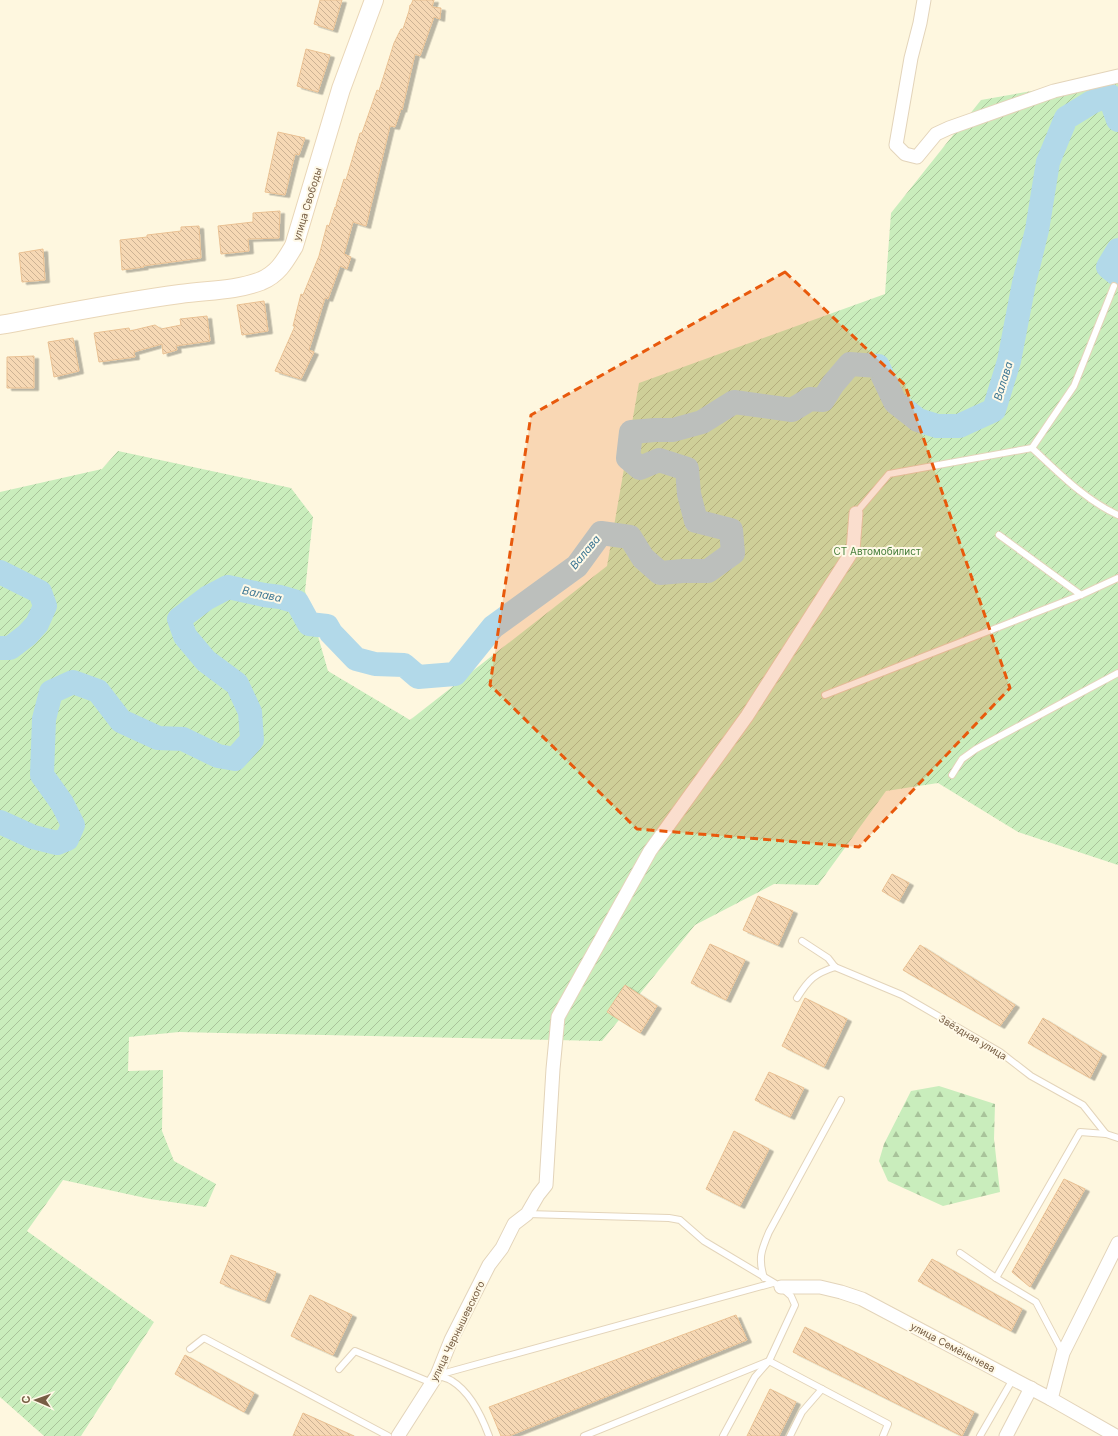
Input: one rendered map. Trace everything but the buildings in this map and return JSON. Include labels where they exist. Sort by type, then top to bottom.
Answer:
[{"type":"main road","name":"улица Свободы","points":[[0,326],[102,306],[182,293],[240,288],[263,280],[281,268],[294,246],[341,89],[374,0]]},
{"type":"street","points":[[924,0],[911,58],[896,145],[905,154],[917,157],[936,134],[949,128],[1054,91],[1118,76]]},
{"type":"street","name":"улица Чернышевского","points":[[398,1436],[434,1379],[451,1340],[489,1265],[502,1248],[514,1224],[527,1214],[538,1195],[546,1185],[553,1069],[558,1017],[650,852],[747,716],[853,550],[856,513]]},
{"type":"street","points":[[1051,1399],[1063,1353],[1118,1243]]},
{"type":"street","name":"улица Семёнычева","points":[[777,1285],[820,1287],[862,1299],[1051,1399],[1116,1436]]},
{"type":"street","points":[[1006,1436],[1030,1388]]},
{"type":"lane","points":[[856,513],[889,474],[1032,448],[1074,386],[1114,286]]},
{"type":"lane","points":[[1032,448],[1075,488],[1103,508],[1118,515]]},
{"type":"lane","points":[[999,535],[1082,595]]},
{"type":"lane","points":[[825,695],[1082,595],[1118,578]]},
{"type":"lane","points":[[952,775],[962,759],[976,748],[1118,673]]},
{"type":"lane","points":[[797,998],[808,982],[820,972],[835,967],[828,958],[802,941]]},
{"type":"lane","name":"Звёздная улица","points":[[835,967],[902,995],[1000,1052],[1031,1076],[1083,1105],[1106,1134]]},
{"type":"lane","points":[[764,1278],[760,1265],[762,1249],[769,1232],[841,1100]]},
{"type":"lane","points":[[996,1278],[1080,1132],[1106,1134],[1118,1138]]},
{"type":"lane","points":[[527,1214],[669,1218],[680,1220],[704,1241],[777,1285],[791,1296],[795,1305],[768,1361],[755,1377],[723,1436]]},
{"type":"lane","points":[[960,1253],[996,1278],[1036,1302],[1063,1353]]},
{"type":"lane","points":[[434,1379],[777,1285]]},
{"type":"lane","points":[[190,1349],[204,1338],[388,1436]]},
{"type":"lane","points":[[339,1369],[355,1351],[434,1379],[452,1380],[471,1399],[484,1422],[489,1436]]},
{"type":"lane","points":[[584,1436],[768,1361],[888,1424],[883,1436]]},
{"type":"lane","points":[[980,1436],[1013,1379]]},
{"type":"lane","points":[[790,1436],[802,1412],[822,1389]]},
{"type":"highlighted area","points":[[785,272],[905,385],[1010,688],[859,847],[637,829],[490,685],[531,415]]},
{"type":"green space","name":"СТ Автомобилист","points":[[1118,76],[1118,865],[1018,832],[938,783],[886,791],[818,885],[774,884],[695,925],[602,1041],[179,1032],[129,1037],[128,1071],[163,1070],[162,1131],[174,1161],[216,1184],[206,1207],[150,1199],[63,1180],[27,1231],[154,1322],[81,1436],[44,1436],[0,1397],[0,492],[102,469],[118,451],[291,488],[313,517],[305,591],[328,671],[410,720],[607,566],[639,383],[885,294],[891,213],[981,100]]},
{"type":"green space","points":[[939,1086],[995,1104],[994,1139],[1000,1192],[943,1206],[888,1181],[879,1161],[884,1144],[911,1091]]},
{"type":"waterway","name":"Валава","points":[[0,822],[33,837],[57,843],[67,839],[73,825],[62,803],[42,775],[44,719],[51,692],[73,682],[98,691],[121,721],[158,738],[183,739],[218,756],[235,759],[252,740],[250,712],[237,684],[206,661],[185,636],[179,619],[207,598],[228,587],[280,597],[297,602],[309,624],[327,626],[331,633],[356,659],[375,664],[404,665],[418,677],[455,674],[493,627],[577,566],[601,533],[630,537],[643,558],[660,573],[708,571],[733,553],[731,530],[696,521],[689,494],[687,469],[659,460],[640,468],[628,458],[631,432],[673,430],[702,422],[734,402],[792,410],[810,399],[823,400],[833,384],[850,364],[878,366],[895,402],[918,420],[937,426],[959,426],[994,410],[1009,361],[1024,283],[1037,230],[1048,162],[1066,118],[1092,102],[1109,95],[1118,120]]},
{"type":"waterway","name":"Валава","points":[[1118,250],[1108,267],[1118,275]]},
{"type":"waterway","name":"Валава","points":[[0,572],[40,592],[45,606],[37,624],[27,635],[10,648],[0,648]]}]
